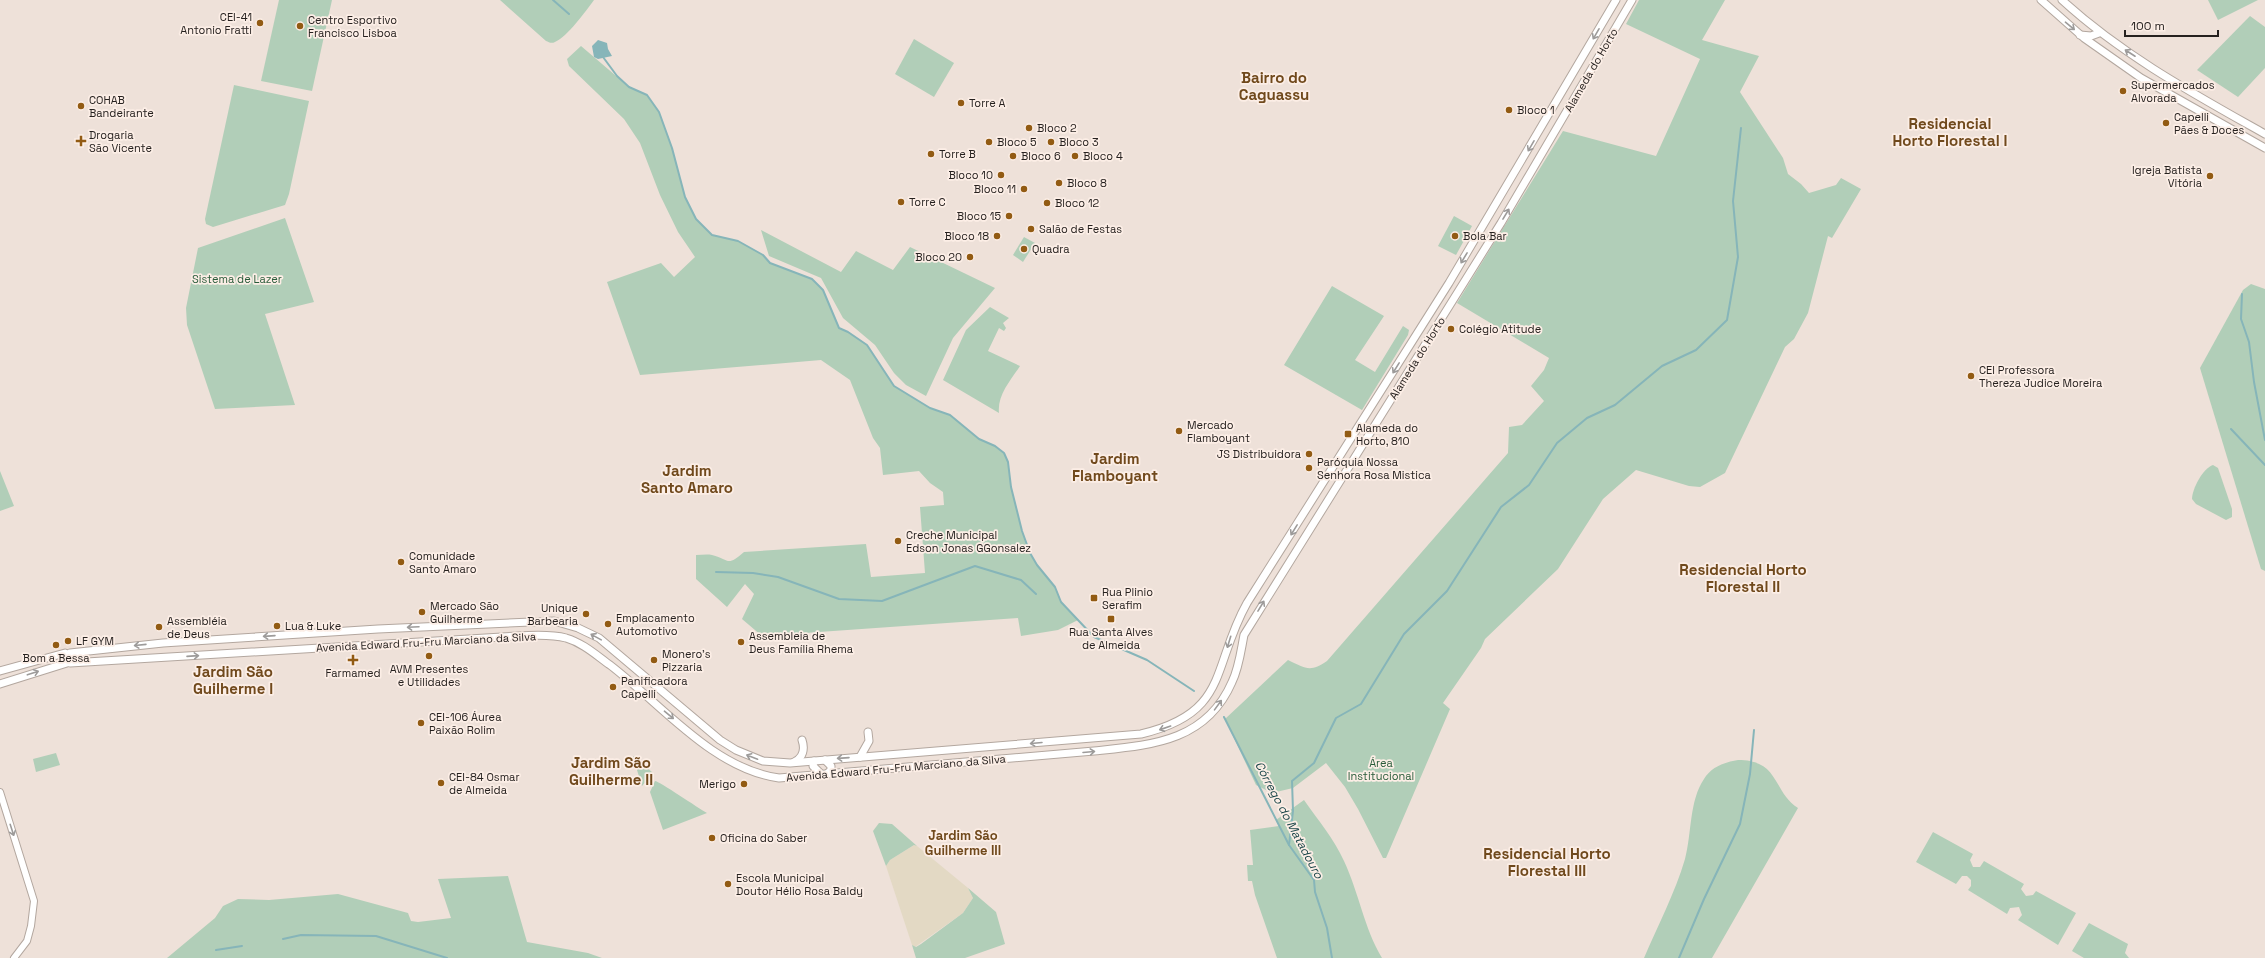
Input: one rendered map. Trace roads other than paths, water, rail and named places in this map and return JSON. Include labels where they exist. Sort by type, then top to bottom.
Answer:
[{"type":"main road","name":"Alameda do Horto","points":[[1198,708],[1216,684],[1231,634],[1247,603],[1420,330],[1616,0]]},
{"type":"main road","name":"Alameda do Horto","points":[[1209,717],[1218,707],[1233,681],[1244,635],[1501,223],[1632,0]]},
{"type":"main road","points":[[2040,0],[2080,35],[2141,78],[2265,148]]},
{"type":"main road","points":[[2062,0],[2099,33],[2163,75],[2265,134]]},
{"type":"main road","points":[[2080,35],[2091,36],[2099,33]]},
{"type":"main road","points":[[2163,75],[2164,90]]},
{"type":"main road","points":[[1415,360],[1425,337],[1420,330]]},
{"type":"main road","name":"Avenida Edward Fru-Fru Marciano da Silva","points":[[0,671],[68,653],[163,643],[378,629],[554,621],[578,628],[600,638],[720,740],[736,750],[763,761],[790,763],[1141,734],[1173,725],[1198,708]]},
{"type":"main road","name":"Avenida Edward Fru-Fru Marciano da Silva","points":[[0,684],[68,663],[518,636],[538,635],[566,638],[587,648],[699,739],[742,768],[779,778],[1141,746],[1176,738],[1193,729],[1209,717]]},
{"type":"main road","points":[[68,653],[74,657],[68,663]]},
{"type":"main road","points":[[860,757],[869,742],[868,732]]},
{"type":"main road","points":[[790,763],[802,756],[804,750],[802,740]]},
{"type":"main road","points":[[814,761],[816,771],[824,775],[831,770],[831,766],[825,760]]},
{"type":"street","points":[[0,792],[34,901],[31,926],[27,941],[14,958]]},
{"type":"water","points":[[598,40],[607,43],[608,49],[612,56],[598,59],[594,57],[592,46]]},
{"type":"waterway","name":"Córrego do Matadouro","points":[[553,0],[569,14]]},
{"type":"waterway","name":"Córrego do Matadouro","points":[[603,57],[617,76],[629,87],[647,95],[659,112],[672,148],[685,197],[696,219],[712,235],[738,241],[763,255],[770,263],[812,279],[823,290],[839,328],[848,332],[867,345],[894,386],[930,408],[950,415],[979,439],[995,446],[1004,453],[1008,462],[1011,487],[1022,531],[1030,553],[1037,565],[1055,587],[1061,602],[1094,637],[1147,660],[1194,691]]},
{"type":"waterway","points":[[1289,845],[1293,811],[1292,781],[1314,763],[1336,718],[1361,704],[1404,634],[1447,591],[1501,507],[1529,485],[1557,443],[1587,418],[1615,405],[1662,366],[1696,350],[1727,320],[1738,257],[1733,201],[1741,128]]},
{"type":"waterway","points":[[2242,294],[2241,319],[2249,342],[2254,382],[2265,440]]},
{"type":"waterway","points":[[2231,429],[2265,465]]},
{"type":"waterway","points":[[716,572],[753,573],[778,577],[839,599],[882,601],[975,566],[1021,580],[1036,594]]},
{"type":"waterway","name":"Córrego do Matadouro","points":[[1224,717],[1289,845],[1314,880],[1315,892],[1327,928],[1332,958]]},
{"type":"waterway","points":[[1679,958],[1704,899],[1740,824],[1750,774],[1754,730]]},
{"type":"waterway","points":[[283,939],[301,935],[376,936],[447,958]]},
{"type":"waterway","points":[[216,950],[242,946]]},
{"type":"place","name":"CEI-41 Antonio Fratti","points":[[260,23]]},
{"type":"place","name":"Centro Esportivo Francisco Lisboa","points":[[300,26]]},
{"type":"place","name":"Supermercados Alvorada","points":[[2123,91]]},
{"type":"place","name":"Torre A","points":[[961,103]]},
{"type":"place","name":"COHAB Bandeirante","points":[[81,106]]},
{"type":"place","name":"Bloco 1","points":[[1509,110]]},
{"type":"place","name":"Capelli Pães & Doces","points":[[2166,123]]},
{"type":"place","name":"Bloco 2","points":[[1029,128]]},
{"type":"place","name":"Drogaria São Vicente","points":[[81,141]]},
{"type":"place","name":"Bloco 5","points":[[989,142]]},
{"type":"place","name":"Bloco 3","points":[[1051,142]]},
{"type":"place","name":"Torre B","points":[[931,154]]},
{"type":"place","name":"Bloco 6","points":[[1013,156]]},
{"type":"place","name":"Bloco 4","points":[[1075,156]]},
{"type":"place","name":"Bloco 10","points":[[1001,175]]},
{"type":"place","name":"Igreja Batista Vitória","points":[[2210,176]]},
{"type":"place","name":"Bloco 8","points":[[1059,183]]},
{"type":"place","name":"Bloco 11","points":[[1024,189]]},
{"type":"place","name":"Torre C","points":[[901,202]]},
{"type":"place","name":"Bloco 12","points":[[1047,203]]},
{"type":"place","name":"Bloco 15","points":[[1009,216]]},
{"type":"place","name":"Salão de Festas","points":[[1031,229]]},
{"type":"place","name":"Bloco 18","points":[[997,236]]},
{"type":"place","name":"Bola Bar","points":[[1455,236]]},
{"type":"place","name":"Quadra","points":[[1024,249]]},
{"type":"place","name":"Bloco 20","points":[[970,257]]},
{"type":"place","name":"Colégio Atitude","points":[[1451,329]]},
{"type":"place","name":"CEI Professora Thereza Judice Moreira","points":[[1971,376]]},
{"type":"place","name":"Mercado Flamboyant","points":[[1179,431]]},
{"type":"place","name":"Alameda do Horto, 810","points":[[1348,434]]},
{"type":"place","name":"JS Distribuidora","points":[[1309,454]]},
{"type":"place","name":"Paróquia Nossa Senhora Rosa Mistica","points":[[1309,468]]},
{"type":"place","name":"Creche Municipal Edson Jonas GGonsalez","points":[[898,541]]},
{"type":"place","name":"Comunidade Santo Amaro","points":[[401,562]]},
{"type":"place","name":"Rua Plinio Serafim","points":[[1094,598]]},
{"type":"place","name":"Mercado São Guilherme","points":[[422,612]]},
{"type":"place","name":"Unique Barbearia","points":[[586,614]]},
{"type":"place","name":"Rua Santa Alves de Almeida","points":[[1111,619]]},
{"type":"place","name":"Emplacamento Automotivo","points":[[608,624]]},
{"type":"place","name":"Lua & Luke","points":[[277,626]]},
{"type":"place","name":"Assembléia de Deus","points":[[159,627]]},
{"type":"place","name":"LF GYM","points":[[68,641]]},
{"type":"place","name":"Assembleia de Deus Família Rhema","points":[[741,642]]},
{"type":"place","name":"Bom a Bessa","points":[[56,645]]},
{"type":"place","name":"AVM Presentes e Utilidades","points":[[429,656]]},
{"type":"place","name":"Farmamed","points":[[353,660]]},
{"type":"place","name":"Monero's Pizzaria","points":[[654,660]]},
{"type":"place","name":"Panificadora Capelli","points":[[613,687]]},
{"type":"place","name":"CEI-106 Áurea Paixão Rolim","points":[[421,723]]},
{"type":"place","name":"CEI-84 Osmar de Almeida","points":[[441,783]]},
{"type":"place","name":"Merigo","points":[[744,784]]},
{"type":"place","name":"Oficina do Saber","points":[[712,838]]},
{"type":"place","name":"Escola Municipal Doutor Hélio Rosa Baldy","points":[[728,884]]},
{"type":"district","name":"Bairro do Caguassu","points":[[1274,86]]},
{"type":"district","name":"Residencial Horto Florestal I","points":[[1950,132]]},
{"type":"district","name":"Jardim Flamboyant","points":[[1115,466]]},
{"type":"district","name":"Jardim Santo Amaro","points":[[687,478]]},
{"type":"district","name":"Residencial Horto Florestal II","points":[[1743,578]]},
{"type":"district","name":"Jardim São Guilherme I","points":[[233,680]]},
{"type":"district","name":"Jardim São Guilherme II","points":[[611,770]]},
{"type":"district","name":"Jardim São Guilherme III","points":[[963,842]]},
{"type":"district","name":"Residencial Horto Florestal III","points":[[1547,862]]},
{"type":"park label","name":"Sistema de Lazer","points":[[237,279]]},
{"type":"park label","name":"Área Institucional","points":[[1381,769]]}]
